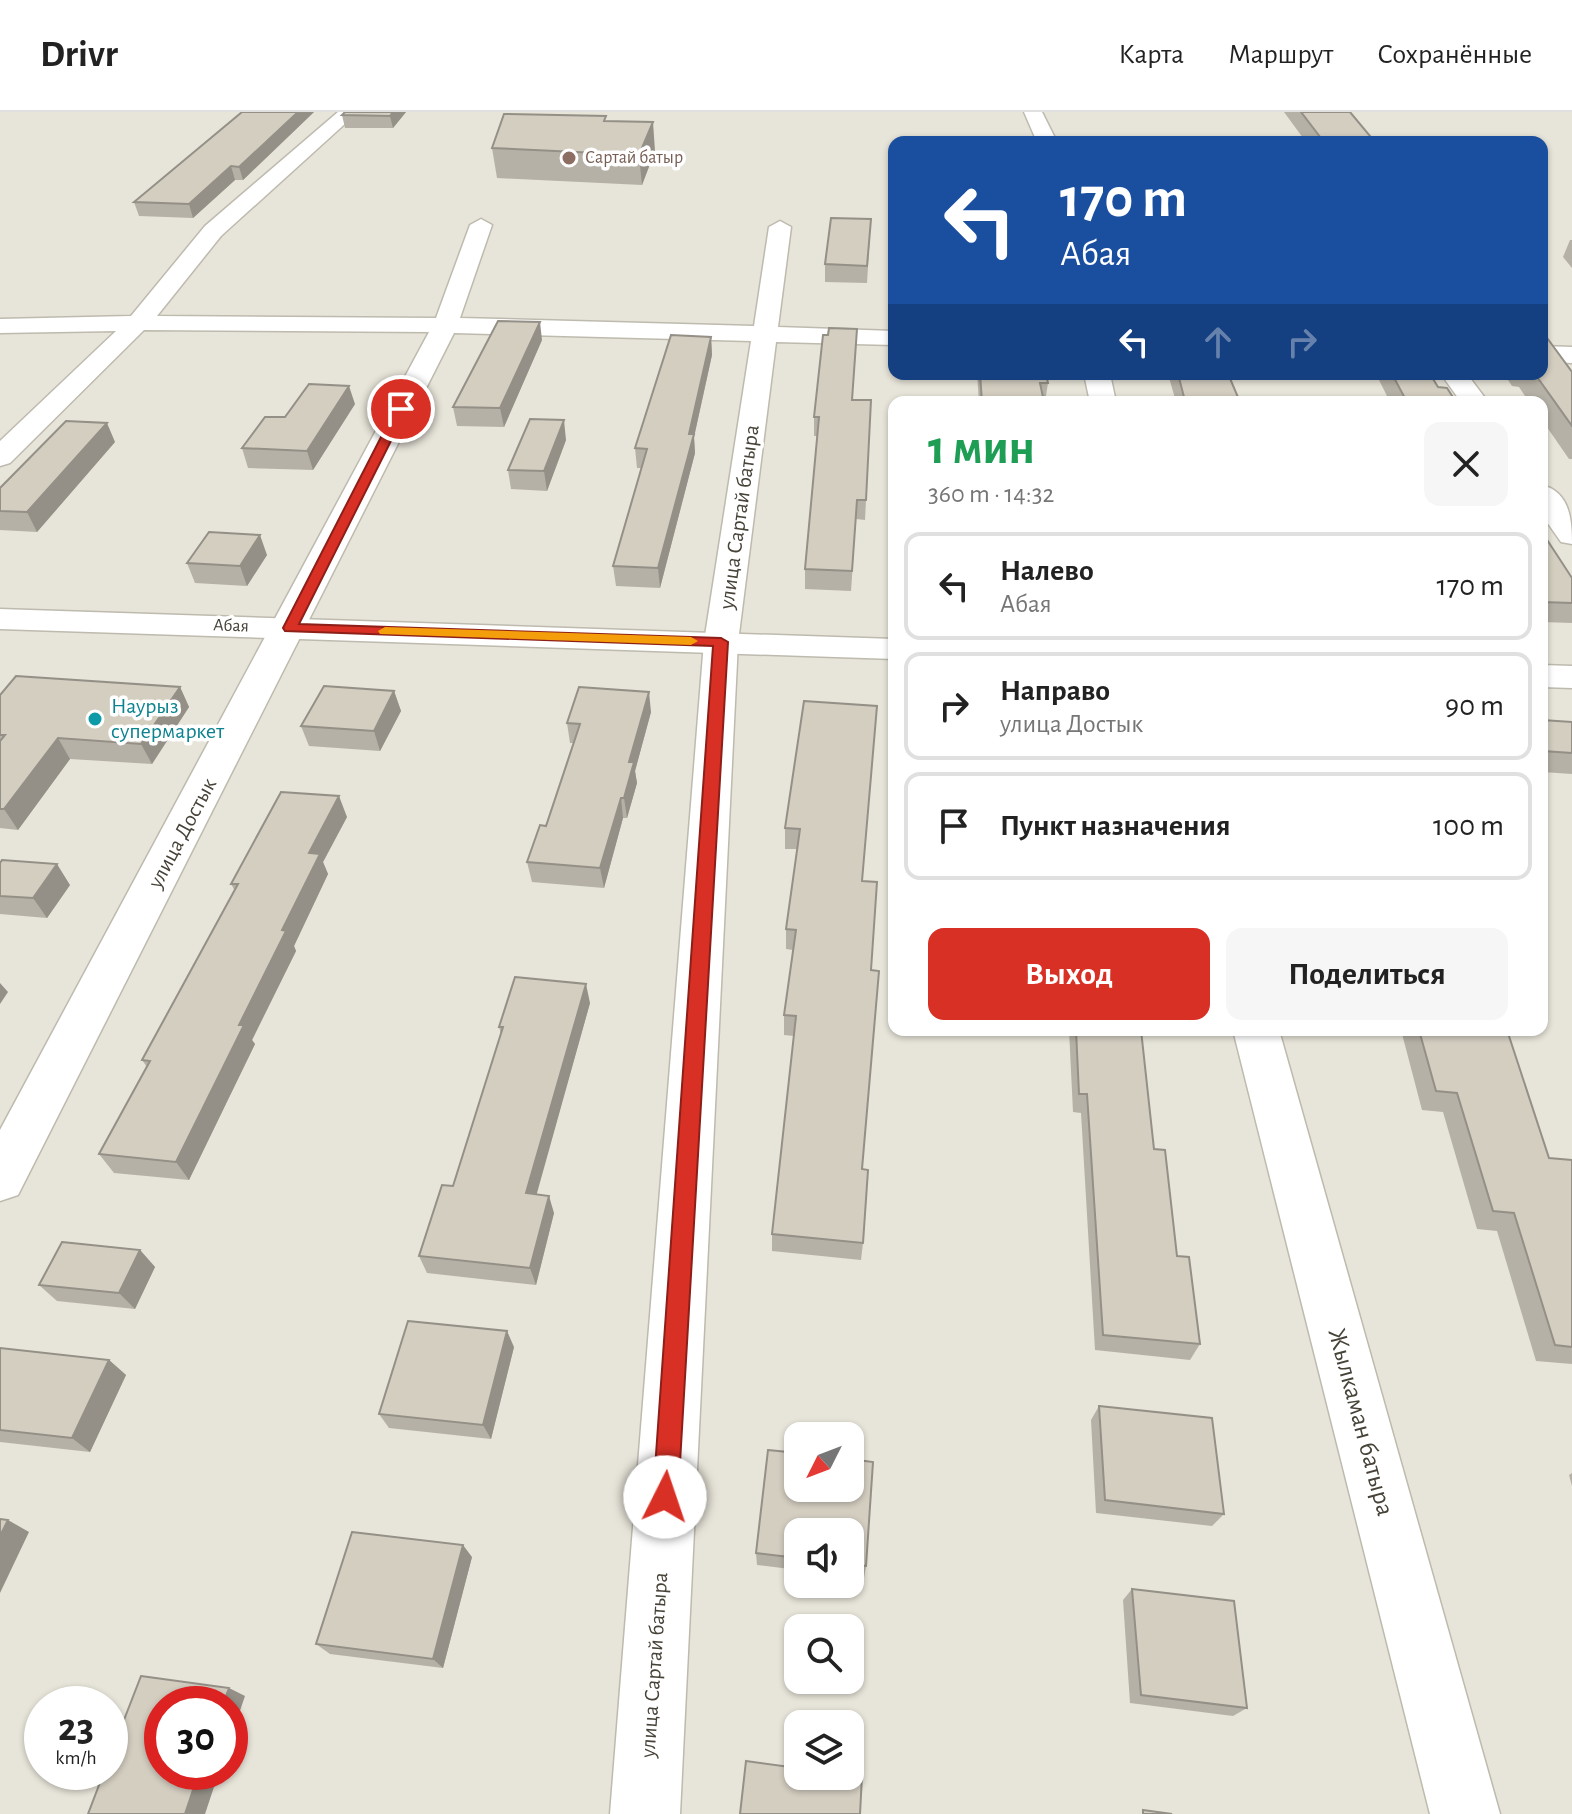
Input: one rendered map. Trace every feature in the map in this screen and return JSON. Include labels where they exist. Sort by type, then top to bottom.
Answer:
[{"type":"street","points":[[0,457],[140,321],[213,231],[349,112]]},
{"type":"street","points":[[1033,112],[1044,136]]},
{"type":"street","name":"улица Достык","points":[[0,1179],[446,324],[481,225]]},
{"type":"street","name":"улица Сартай батыра","points":[[645,1814],[721,642],[780,227]]},
{"type":"street","points":[[0,326],[140,321],[446,324],[888,338]]},
{"type":"street","points":[[1548,354],[1572,355]]},
{"type":"street","points":[[1548,502],[1572,535]]},
{"type":"street","name":"Абая","points":[[0,619],[888,649]]},
{"type":"street","points":[[1548,676],[1572,677]]},
{"type":"street","name":"Жылкаман батыра","points":[[1258,1036],[1465,1814]]},
{"type":"shaded area","points":[[0,112],[1572,112],[1572,1814],[0,1814]]},
{"type":"building","points":[[242,112],[298,112],[239,167],[231,166],[189,204],[134,202]]},
{"type":"building","points":[[345,112],[393,112],[390,116],[342,115]]},
{"type":"building","points":[[1301,112],[1350,112],[1370,136],[1319,136]]},
{"type":"building","points":[[504,114],[606,116],[604,121],[653,122],[639,155],[492,148]]},
{"type":"building","points":[[831,218],[871,219],[867,266],[825,264]]},
{"type":"building","points":[[498,321],[540,322],[500,408],[453,407]]},
{"type":"building","points":[[829,328],[857,329],[852,400],[871,400],[866,500],[857,500],[852,571],[805,569],[819,417],[814,417],[823,335],[828,335]]},
{"type":"building","points":[[671,335],[711,337],[689,434],[694,434],[658,568],[613,566],[647,449],[635,448]]},
{"type":"building","points":[[1548,339],[1572,372],[1572,426],[1539,380],[1548,380]]},
{"type":"building","points":[[980,380],[1047,380],[1048,383],[1040,383],[1043,396],[982,396]]},
{"type":"building","points":[[1180,380],[1231,380],[1237,396],[1184,396]]},
{"type":"building","points":[[1395,380],[1434,380],[1438,387],[1447,388],[1452,396],[1404,396]]},
{"type":"building","points":[[309,384],[349,386],[307,451],[242,448],[265,417],[285,417]]},
{"type":"building","points":[[530,419],[564,420],[544,471],[508,470]]},
{"type":"building","points":[[66,421],[107,423],[27,512],[0,511],[0,488]]},
{"type":"building","points":[[209,532],[260,535],[240,566],[187,563]]},
{"type":"building","points":[[1548,541],[1572,578],[1572,603],[1548,602]]},
{"type":"building","points":[[16,676],[180,687],[141,744],[58,738],[4,809],[0,809],[0,741],[5,735],[0,735],[0,695]]},
{"type":"building","points":[[324,686],[394,691],[374,731],[301,726]]},
{"type":"building","points":[[579,687],[649,692],[629,762],[634,762],[624,798],[621,798],[600,868],[527,862],[540,825],[546,826],[580,724],[567,723]]},
{"type":"building","points":[[804,701],[877,706],[862,881],[877,882],[871,970],[879,971],[862,1169],[868,1170],[863,1243],[772,1234],[796,1016],[784,1015],[796,930],[786,929],[800,829],[785,828]]},
{"type":"building","points":[[1548,720],[1572,722],[1572,753],[1548,751]]},
{"type":"building","points":[[281,792],[339,796],[309,853],[320,854],[282,930],[286,931],[239,1025],[244,1025],[176,1162],[99,1154],[150,1061],[142,1060],[238,884],[231,884]]},
{"type":"building","points":[[2,860],[57,864],[33,898],[0,896]]},
{"type":"building","points":[[515,977],[586,984],[526,1193],[549,1196],[530,1268],[419,1256],[442,1185],[453,1186],[503,1027],[499,1027]]},
{"type":"building","points":[[1076,1036],[1142,1036],[1154,1149],[1165,1150],[1177,1256],[1189,1257],[1200,1344],[1103,1335],[1087,1094],[1079,1094]]},
{"type":"building","points":[[1421,1036],[1509,1036],[1549,1158],[1572,1160],[1572,1347],[1555,1345],[1514,1213],[1493,1211],[1457,1093],[1436,1091]]},
{"type":"building","points":[[62,1242],[140,1250],[119,1293],[39,1285]]},
{"type":"building","points":[[408,1321],[507,1331],[483,1425],[379,1414]]},
{"type":"building","points":[[0,1348],[109,1360],[72,1438],[0,1430]]},
{"type":"building","points":[[1099,1406],[1212,1418],[1224,1514],[1105,1500]]},
{"type":"building","points":[[768,1450],[784,1452],[784,1502],[864,1502],[864,1461],[873,1462],[866,1566],[864,1518],[784,1518],[784,1556],[756,1553]]},
{"type":"building","points":[[0,1519],[8,1520],[0,1536]]},
{"type":"building","points":[[352,1532],[463,1545],[433,1659],[316,1644]]},
{"type":"building","points":[[1132,1589],[1234,1601],[1247,1708],[1141,1695]]},
{"type":"building","points":[[141,1676],[214,1686],[144,1686],[144,1790],[193,1790],[185,1814],[88,1814],[97,1790],[128,1790],[128,1710]]},
{"type":"building","points":[[746,1761],[784,1766],[784,1790],[861,1790],[860,1814],[740,1814]]},
{"type":"building","points":[[1143,1810],[1172,1814],[1143,1814]]},
{"type":"slow traffic","points":[[385,631],[691,641]]},
{"type":"place","name":"Сартай батыр","points":[[569,158]]},
{"type":"place","name":"Наурыз супермаркет","points":[[95,719]]},
{"type":"route","points":[[401,409],[290,628],[721,642],[665,1497]]}]
